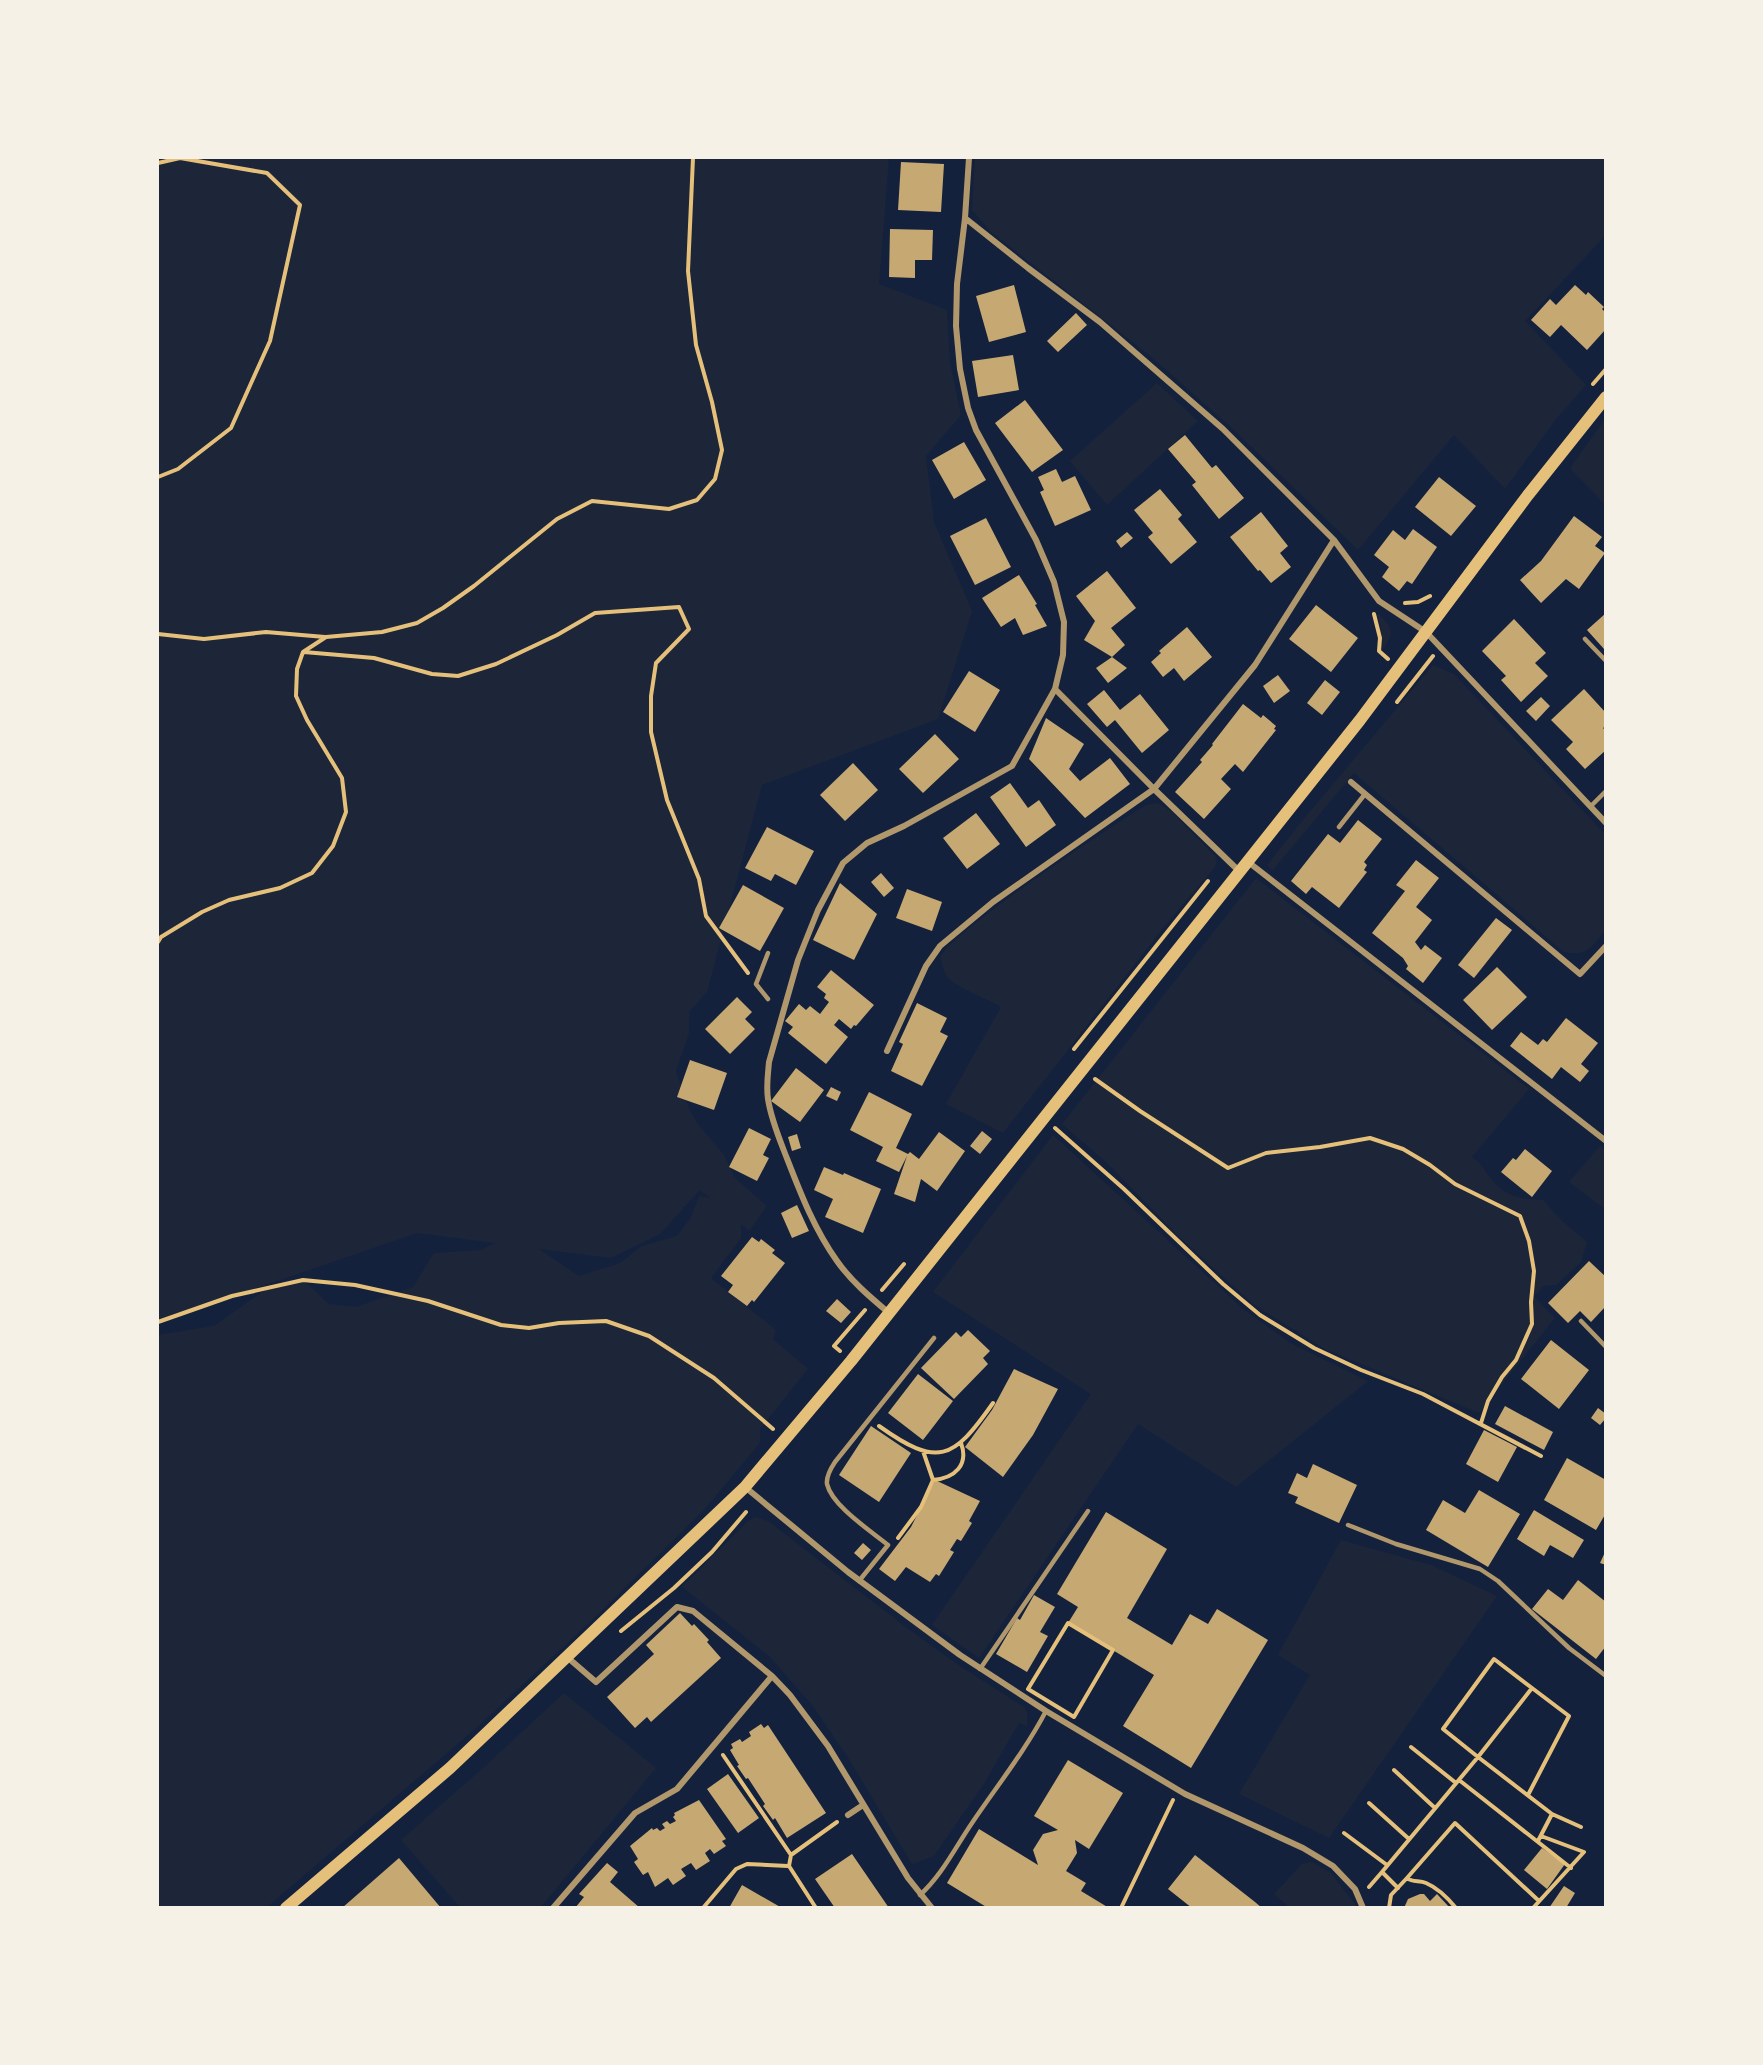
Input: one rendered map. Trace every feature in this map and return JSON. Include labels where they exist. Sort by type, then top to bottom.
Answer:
[{"type":"main road","points":[[286,1908],[450,1768],[745,1487],[851,1361],[1360,720],[1521,504],[1605,397]]},
{"type":"street","points":[[889,1313],[860,1288],[836,1260],[815,1224],[799,1190],[771,1114],[768,1097],[769,1062],[798,960],[818,910],[843,863],[867,843],[904,826],[1012,766],[1055,689],[1063,655],[1064,622],[1054,582],[1036,540],[976,430],[968,408],[960,369],[956,326],[957,295],[969,158]]},
{"type":"street","points":[[965,218],[1100,322],[1223,429],[1334,540],[1379,601],[1426,632],[1605,823]]},
{"type":"street","points":[[887,1051],[926,966],[940,946],[993,902],[1154,789],[1255,664],[1334,540]]},
{"type":"street","points":[[1055,689],[1239,871]]},
{"type":"street","points":[[1351,782],[1580,974],[1605,946]]},
{"type":"street","points":[[1247,861],[1605,1141]]},
{"type":"street","points":[[745,1487],[859,1581],[980,1669],[1178,1789],[1303,1848],[1333,1866],[1355,1889],[1364,1908]]},
{"type":"street","points":[[567,1657],[596,1682],[677,1607],[693,1611],[772,1676],[790,1695],[828,1746],[920,1894],[932,1908]]},
{"type":"street","points":[[553,1908],[635,1813],[677,1789],[772,1676]]},
{"type":"street","points":[[848,1815],[863,1805]]},
{"type":"lane","points":[[1585,639],[1605,661]]},
{"type":"lane","points":[[1591,806],[1605,791]]},
{"type":"lane","points":[[1339,826],[1365,794]]},
{"type":"lane","points":[[768,953],[756,984],[768,999]]},
{"type":"lane","points":[[1581,1321],[1605,1347]]},
{"type":"lane","points":[[859,1581],[888,1545],[840,1505],[827,1484],[829,1473],[835,1462],[934,1338]]},
{"type":"lane","points":[[980,1669],[1088,1511]]},
{"type":"lane","points":[[1348,1525],[1396,1544],[1480,1569],[1498,1581],[1569,1648],[1605,1676]]},
{"type":"lane","points":[[920,1894],[935,1881],[971,1824],[1035,1733],[1046,1711]]},
{"type":"path","points":[[158,162],[180,158],[267,173],[300,205],[270,341],[231,428],[178,469],[158,477]]},
{"type":"path","points":[[158,635],[204,639],[266,632],[326,637],[382,632],[417,623],[474,586],[557,519],[591,501],[669,509],[697,501],[715,479],[722,450],[712,402],[696,345],[688,271],[693,158]]},
{"type":"path","points":[[1589,388],[1605,369]]},
{"type":"path","points":[[1410,622],[1430,596]]},
{"type":"path","points":[[303,652],[374,658],[432,674],[458,676],[496,664],[557,635],[595,613],[679,607],[689,629],[656,663],[651,696],[651,732],[667,800],[699,879],[706,916],[756,984]]},
{"type":"path","points":[[1372,608],[1380,632],[1379,651],[1385,656]]},
{"type":"path","points":[[158,942],[161,937],[201,912],[229,900],[280,888],[312,873],[333,846],[346,812],[342,778],[307,720],[296,696],[297,669],[303,652],[326,637]]},
{"type":"path","points":[[1378,665],[1391,648]]},
{"type":"path","points":[[1072,1052],[1226,858]]},
{"type":"path","points":[[1094,1078],[1228,1168],[1266,1153],[1370,1138],[1403,1149],[1430,1165],[1455,1184],[1520,1216],[1529,1241],[1534,1271],[1531,1302],[1532,1324],[1516,1360],[1502,1377],[1488,1401],[1481,1423]]},
{"type":"path","points":[[1044,1119],[1124,1189],[1223,1284],[1260,1315],[1314,1348],[1361,1370],[1423,1394],[1541,1456]]},
{"type":"path","points":[[851,1361],[834,1346],[910,1257]]},
{"type":"path","points":[[158,1322],[232,1296],[303,1280],[355,1285],[418,1299],[501,1325],[528,1328],[559,1323],[606,1321],[649,1335],[714,1378],[786,1439]]},
{"type":"path","points":[[869,1419],[903,1443],[923,1451],[937,1452],[961,1443],[975,1428],[993,1402]]},
{"type":"path","points":[[933,1480],[945,1479],[962,1464],[965,1454],[961,1443]]},
{"type":"path","points":[[888,1545],[893,1545],[921,1507],[933,1480],[923,1451]]},
{"type":"path","points":[[1068,1623],[1113,1650],[1074,1717],[1028,1689],[1068,1623]]},
{"type":"path","points":[[1528,1796],[1569,1716],[1494,1659],[1443,1730],[1528,1796],[1552,1814],[1581,1827]]},
{"type":"path","points":[[1369,1887],[1458,1782],[1532,1688]]},
{"type":"path","points":[[715,1744],[791,1854],[789,1866],[816,1908]]},
{"type":"path","points":[[1410,1747],[1539,1838],[1571,1868]]},
{"type":"path","points":[[1394,1770],[1435,1808]]},
{"type":"path","points":[[1121,1908],[1178,1789]]},
{"type":"path","points":[[1368,1803],[1409,1839]]},
{"type":"path","points":[[1539,1838],[1552,1814]]},
{"type":"path","points":[[791,1854],[848,1815]]},
{"type":"path","points":[[1389,1908],[1392,1895],[1455,1823],[1539,1901]]},
{"type":"path","points":[[1344,1833],[1387,1865]]},
{"type":"path","points":[[1533,1908],[1584,1852],[1539,1838]]},
{"type":"path","points":[[703,1908],[736,1869],[747,1864],[789,1866]]},
{"type":"path","points":[[1382,1872],[1398,1888]]},
{"type":"path","points":[[1407,1878],[1411,1881],[1424,1882],[1445,1894],[1456,1908]]},
{"type":"shaded area","points":[[158,158],[889,158],[879,284],[947,310],[950,363],[961,415],[926,456],[934,522],[972,611],[938,719],[762,785],[707,992],[689,1012],[689,1033],[676,1071],[689,1109],[697,1123],[725,1156],[735,1178],[767,1206],[749,1231],[741,1224],[741,1238],[711,1278],[776,1330],[773,1339],[808,1369],[760,1429],[760,1443],[704,1510],[591,1621],[475,1729],[267,1907],[158,1908],[158,1335],[214,1326],[265,1290],[303,1280],[329,1304],[356,1307],[413,1287],[434,1253],[481,1250],[495,1243],[417,1233],[158,1322]],"holes":[[[700,1190],[710,1198],[699,1196],[691,1217],[677,1236],[642,1246],[620,1263],[579,1276],[539,1249],[611,1258],[660,1234]]]},
{"type":"shaded area","points":[[975,158],[1605,158],[1605,236],[1525,321],[1586,385],[1556,419],[1505,489],[1454,435],[1358,550],[1230,426],[1149,355],[991,232],[972,210]]},
{"type":"shaded area","points":[[1157,383],[1198,421],[1107,505],[1070,461]]},
{"type":"shaded area","points":[[1605,419],[1605,505],[1570,468]]},
{"type":"shaded area","points":[[1379,614],[1391,630],[1383,649],[1381,627],[1377,616]]},
{"type":"shaded area","points":[[1433,665],[1454,674],[1605,834],[1605,931],[1583,952],[1564,952],[1354,773],[1272,871],[1267,865]]},
{"type":"shaded area","points":[[1158,803],[1172,812],[1215,856],[1217,861],[1215,867],[1164,927],[1003,1133],[946,1104],[1001,1007],[949,979],[943,969],[941,957],[950,945],[1000,904],[1146,805]]},
{"type":"shaded area","points":[[1256,878],[1529,1089],[1472,1157],[1504,1191],[1523,1198],[1543,1200],[1561,1220],[1587,1242],[1581,1262],[1556,1285],[1543,1286],[1534,1297],[1555,1318],[1479,1413],[1325,1349],[1253,1304],[1177,1235],[1107,1163],[1062,1124]]},
{"type":"shaded area","points":[[1053,1135],[1243,1309],[1292,1344],[1368,1381],[1236,1487],[1138,1424],[979,1658],[932,1625],[1091,1394],[933,1292]]},
{"type":"shaded area","points":[[1600,1146],[1605,1150],[1605,1209],[1569,1182]]},
{"type":"shaded area","points":[[756,1517],[768,1521],[907,1628],[960,1666],[1024,1707],[1027,1713],[1027,1726],[1019,1723],[985,1782],[934,1856],[912,1864],[849,1759],[812,1705],[769,1656],[682,1587],[748,1521]]},
{"type":"shaded area","points":[[1341,1540],[1431,1565],[1497,1596],[1329,1838],[1239,1794],[1310,1675],[1278,1655]]},
{"type":"shaded area","points":[[564,1693],[656,1768],[541,1907],[460,1907],[401,1840]]},
{"type":"shaded area","points":[[1312,1862],[1331,1873],[1357,1907],[1289,1907],[1274,1894],[1302,1864]]},
{"type":"building","points":[[901,162],[944,164],[941,212],[898,210]]},
{"type":"building","points":[[890,229],[933,230],[932,260],[915,260],[915,278],[889,277]]},
{"type":"building","points":[[1014,285],[1026,332],[989,342],[976,296]]},
{"type":"building","points":[[1575,285],[1586,295],[1588,292],[1604,307],[1602,309],[1606,313],[1606,329],[1587,350],[1561,325],[1550,337],[1531,320],[1550,299],[1556,305]]},
{"type":"building","points":[[1076,313],[1087,325],[1058,352],[1047,341]]},
{"type":"building","points":[[1013,355],[1019,390],[978,397],[972,361]]},
{"type":"building","points":[[1025,400],[1063,450],[1032,472],[995,423]]},
{"type":"building","points":[[1185,435],[1212,468],[1216,465],[1244,498],[1219,519],[1192,485],[1196,482],[1168,449]]},
{"type":"building","points":[[964,442],[986,480],[954,499],[932,460]]},
{"type":"building","points":[[1056,469],[1062,482],[1075,476],[1091,510],[1055,526],[1040,492],[1044,490],[1038,477]]},
{"type":"building","points":[[1439,477],[1476,506],[1451,536],[1415,507]]},
{"type":"building","points":[[1160,489],[1182,515],[1178,519],[1197,542],[1171,564],[1148,537],[1153,533],[1134,510]]},
{"type":"building","points":[[1261,512],[1288,546],[1280,553],[1291,567],[1271,583],[1230,537]]},
{"type":"building","points":[[1574,516],[1602,537],[1595,546],[1605,553],[1579,589],[1566,579],[1541,603],[1520,580],[1541,561]]},
{"type":"building","points":[[986,518],[1011,567],[975,585],[950,536]]},
{"type":"building","points":[[1413,529],[1437,547],[1412,584],[1407,581],[1399,591],[1382,577],[1389,567],[1374,555],[1393,530],[1405,540]]},
{"type":"building","points":[[1127,532],[1133,538],[1121,548],[1116,541]]},
{"type":"building","points":[[1107,571],[1136,608],[1111,628],[1125,645],[1112,657],[1084,640],[1095,621],[1076,596]]},
{"type":"building","points":[[1019,575],[1037,604],[1035,605],[1047,626],[1023,635],[1015,618],[1001,627],[982,598]]},
{"type":"building","points":[[1316,605],[1358,638],[1331,672],[1289,639]]},
{"type":"building","points":[[1606,613],[1606,648],[1604,649],[1587,630]]},
{"type":"building","points":[[1514,619],[1546,653],[1535,663],[1548,676],[1521,702],[1501,680],[1506,676],[1482,651]]},
{"type":"building","points":[[1187,627],[1212,657],[1184,681],[1174,668],[1163,677],[1151,662],[1161,653],[1159,651]]},
{"type":"building","points":[[1112,657],[1127,668],[1108,683],[1096,668]]},
{"type":"building","points":[[969,671],[1000,690],[975,732],[943,712]]},
{"type":"building","points":[[1278,675],[1290,691],[1274,703],[1263,686]]},
{"type":"building","points":[[1325,680],[1340,692],[1322,715],[1307,703]]},
{"type":"building","points":[[1584,689],[1606,713],[1606,726],[1603,728],[1606,731],[1606,750],[1585,769],[1566,749],[1573,742],[1551,720]]},
{"type":"building","points":[[1104,690],[1120,710],[1140,694],[1169,730],[1142,753],[1115,720],[1107,727],[1087,704]]},
{"type":"building","points":[[1541,697],[1550,706],[1536,721],[1526,711]]},
{"type":"building","points":[[1243,704],[1261,718],[1263,715],[1276,726],[1274,729],[1276,730],[1243,772],[1235,764],[1221,779],[1231,789],[1204,819],[1175,792],[1202,762],[1200,760]]},
{"type":"building","points":[[1046,718],[1084,744],[1069,769],[1080,781],[1110,758],[1130,784],[1085,818],[1029,759]]},
{"type":"building","points":[[935,734],[959,759],[923,793],[899,769]]},
{"type":"building","points":[[853,763],[878,790],[845,821],[820,795]]},
{"type":"building","points":[[1010,783],[1028,808],[1039,800],[1056,825],[1026,847],[990,797]]},
{"type":"building","points":[[976,813],[1000,844],[967,869],[943,838]]},
{"type":"building","points":[[1358,820],[1382,839],[1364,862],[1367,865],[1364,870],[1367,872],[1339,908],[1312,887],[1306,894],[1291,881],[1328,834],[1340,843]]},
{"type":"building","points":[[767,827],[814,851],[796,885],[775,874],[771,881],[745,868]]},
{"type":"building","points":[[1416,860],[1439,878],[1416,907],[1432,920],[1415,942],[1421,950],[1425,945],[1442,958],[1423,983],[1406,969],[1408,966],[1403,958],[1372,933],[1405,891],[1396,885]]},
{"type":"building","points":[[881,873],[894,888],[884,897],[871,882]]},
{"type":"building","points":[[840,883],[877,914],[854,960],[813,940]]},
{"type":"building","points":[[743,885],[784,908],[760,951],[719,928]]},
{"type":"building","points":[[907,889],[942,902],[932,931],[896,918]]},
{"type":"building","points":[[1496,918],[1512,930],[1474,978],[1458,965]]},
{"type":"building","points":[[1497,967],[1527,997],[1492,1030],[1463,1000]]},
{"type":"building","points":[[831,970],[874,1005],[851,1029],[839,1019],[834,1025],[848,1037],[826,1064],[788,1033],[793,1027],[785,1021],[799,1004],[806,1010],[810,1006],[820,1014],[829,1002],[824,998],[826,994],[817,987]]},
{"type":"building","points":[[737,997],[752,1012],[745,1019],[755,1029],[730,1054],[705,1029]]},
{"type":"building","points":[[917,1003],[947,1018],[940,1032],[948,1036],[922,1086],[891,1071],[903,1044],[899,1042]]},
{"type":"building","points":[[1566,1018],[1598,1043],[1581,1064],[1589,1071],[1580,1082],[1561,1067],[1552,1079],[1510,1046],[1521,1032],[1538,1045],[1543,1039],[1547,1042]]},
{"type":"building","points":[[690,1060],[727,1073],[714,1110],[677,1097]]},
{"type":"building","points":[[796,1068],[824,1090],[800,1122],[771,1101]]},
{"type":"building","points":[[831,1087],[841,1092],[837,1101],[826,1096]]},
{"type":"building","points":[[869,1092],[912,1114],[896,1148],[908,1154],[910,1152],[919,1159],[939,1132],[965,1151],[937,1191],[921,1179],[915,1202],[894,1194],[907,1156],[899,1172],[876,1161],[883,1147],[850,1130]]},
{"type":"building","points":[[749,1128],[771,1139],[763,1155],[769,1158],[757,1181],[729,1167]]},
{"type":"building","points":[[982,1131],[992,1139],[980,1154],[970,1146]]},
{"type":"building","points":[[797,1134],[801,1148],[792,1151],[788,1137]]},
{"type":"building","points":[[1525,1149],[1552,1171],[1532,1197],[1501,1172],[1513,1158],[1516,1160]]},
{"type":"building","points":[[824,1167],[881,1189],[863,1233],[825,1217],[833,1199],[814,1190]]},
{"type":"building","points":[[797,1205],[809,1231],[792,1238],[781,1213]]},
{"type":"building","points":[[752,1237],[759,1242],[761,1239],[775,1250],[772,1253],[785,1263],[754,1302],[752,1300],[747,1306],[728,1292],[733,1285],[721,1276]]},
{"type":"building","points":[[1589,1261],[1606,1277],[1606,1306],[1591,1322],[1580,1311],[1568,1323],[1548,1303]]},
{"type":"building","points":[[837,1299],[851,1312],[841,1323],[826,1311]]},
{"type":"building","points":[[968,1330],[990,1351],[983,1358],[988,1364],[954,1399],[921,1368],[956,1332],[961,1337]]},
{"type":"building","points":[[1551,1340],[1589,1370],[1559,1409],[1521,1379]]},
{"type":"building","points":[[1014,1369],[1058,1389],[1033,1435],[1003,1477],[965,1447],[992,1410]]},
{"type":"building","points":[[918,1374],[953,1401],[923,1440],[888,1413]]},
{"type":"building","points":[[1505,1406],[1553,1432],[1544,1450],[1495,1424]]},
{"type":"building","points":[[1598,1408],[1606,1414],[1606,1418],[1600,1425],[1591,1418]]},
{"type":"building","points":[[871,1426],[911,1453],[879,1502],[839,1475]]},
{"type":"building","points":[[1484,1430],[1517,1447],[1498,1482],[1466,1464]]},
{"type":"building","points":[[1567,1458],[1606,1480],[1606,1513],[1596,1530],[1544,1500]]},
{"type":"building","points":[[1313,1464],[1357,1485],[1339,1523],[1295,1503],[1298,1497],[1288,1493],[1297,1473],[1307,1478]]},
{"type":"building","points":[[935,1480],[980,1501],[969,1521],[972,1523],[961,1541],[957,1539],[950,1550],[954,1552],[939,1576],[936,1574],[930,1582],[906,1567],[895,1581],[879,1569],[911,1527]]},
{"type":"building","points":[[1479,1490],[1520,1514],[1488,1567],[1426,1530],[1443,1500],[1465,1513]]},
{"type":"building","points":[[1534,1510],[1584,1540],[1573,1558],[1550,1545],[1544,1556],[1517,1539]]},
{"type":"building","points":[[1106,1512],[1167,1549],[1127,1618],[1172,1645],[1190,1614],[1208,1624],[1217,1609],[1268,1640],[1191,1768],[1123,1726],[1154,1675],[1068,1623],[1078,1607],[1057,1594]]},
{"type":"building","points":[[863,1543],[871,1550],[862,1560],[854,1553]]},
{"type":"building","points":[[1606,1550],[1606,1565],[1600,1563]]},
{"type":"building","points":[[1578,1580],[1606,1602],[1606,1646],[1596,1659],[1532,1609],[1548,1589],[1563,1600]]},
{"type":"building","points":[[1034,1595],[1055,1607],[1040,1632],[1048,1636],[1027,1672],[996,1654],[1017,1618],[1020,1620]]},
{"type":"building","points":[[680,1613],[709,1640],[707,1642],[721,1658],[651,1722],[647,1717],[635,1728],[607,1697],[654,1654],[646,1645]]},
{"type":"building","points":[[761,1724],[764,1728],[768,1725],[826,1813],[787,1838],[775,1818],[773,1820],[763,1806],[765,1804],[748,1778],[746,1779],[737,1766],[739,1765],[730,1750],[733,1748],[731,1744],[740,1739],[742,1742],[751,1736],[749,1732]]},
{"type":"building","points":[[1068,1760],[1123,1793],[1089,1849],[1075,1840],[1077,1853],[1066,1871],[1086,1883],[1081,1891],[1109,1908],[988,1908],[947,1883],[979,1829],[1038,1865],[1033,1850],[1043,1834],[1058,1830],[1034,1816]]},
{"type":"building","points":[[728,1774],[759,1818],[738,1833],[707,1789]]},
{"type":"building","points":[[699,1800],[726,1839],[722,1841],[726,1846],[714,1854],[710,1849],[705,1853],[710,1861],[696,1870],[691,1863],[681,1869],[686,1876],[673,1885],[668,1878],[655,1887],[648,1872],[643,1875],[634,1862],[638,1859],[630,1846],[652,1828],[660,1831],[665,1828],[662,1824],[667,1821],[670,1824],[676,1821],[673,1817],[674,1813]]},
{"type":"building","points":[[1542,1848],[1565,1864],[1547,1889],[1524,1870]]},
{"type":"building","points":[[852,1854],[889,1908],[835,1908],[815,1879]]},
{"type":"building","points":[[1195,1855],[1262,1908],[1192,1908],[1168,1889]]},
{"type":"building","points":[[399,1858],[441,1908],[342,1908]]},
{"type":"building","points":[[607,1863],[618,1872],[610,1882],[640,1908],[575,1908],[584,1897],[579,1894]]},
{"type":"building","points":[[742,1885],[782,1908],[729,1908]]},
{"type":"building","points":[[1564,1886],[1575,1893],[1566,1908],[1549,1908]]},
{"type":"building","points":[[1424,1894],[1430,1901],[1437,1894],[1450,1908],[1404,1908],[1408,1899]]}]
